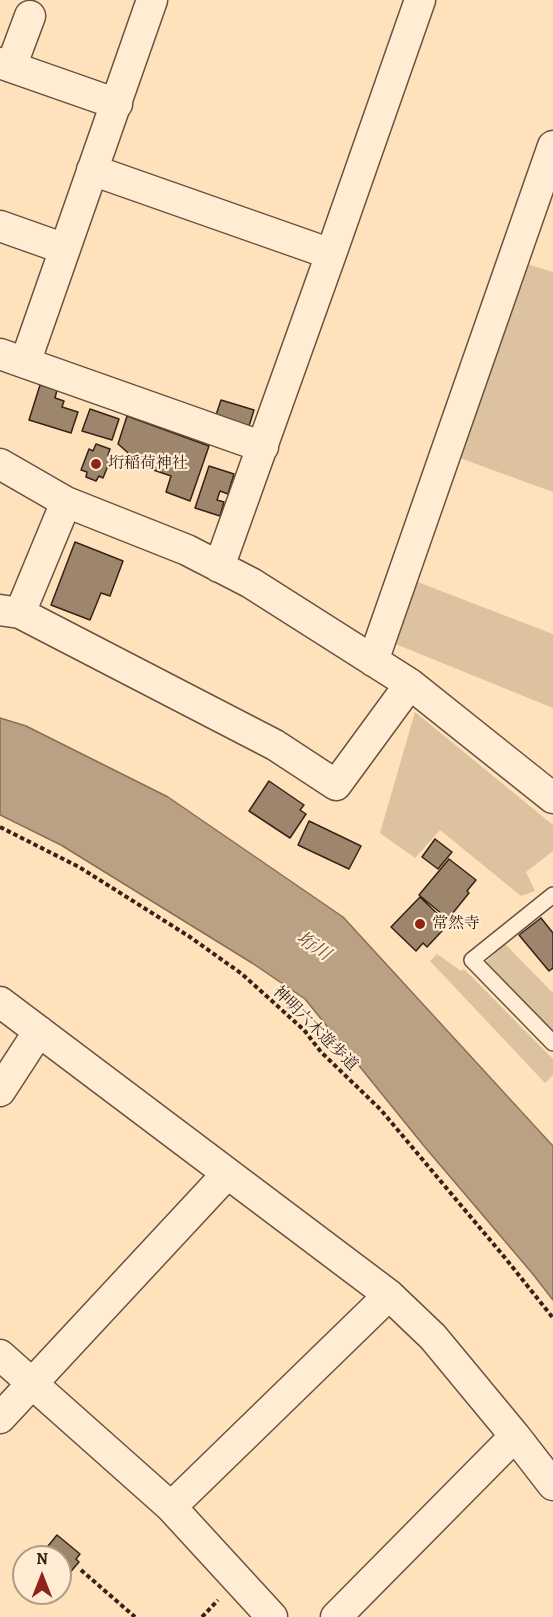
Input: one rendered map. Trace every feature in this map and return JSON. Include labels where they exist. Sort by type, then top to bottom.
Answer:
[{"type":"street","points":[[152,0],[65,249],[13,358],[263,447]]},
{"type":"street","points":[[219,567],[420,0]]},
{"type":"street","points":[[30,16],[6,65],[117,104]]},
{"type":"street","points":[[373,661],[553,146]]},
{"type":"street","points":[[92,170],[331,254]]},
{"type":"street","points":[[0,226],[65,249]]},
{"type":"street","points":[[0,464],[66,502],[187,549],[251,583],[410,684],[553,798]]},
{"type":"street","points":[[66,502],[10,611],[275,745],[336,785],[410,684]]},
{"type":"street","points":[[0,1002],[389,1295],[433,1337],[553,1485]]},
{"type":"street","points":[[0,1091],[39,1031]]},
{"type":"street","points":[[0,1418],[227,1174]]},
{"type":"street","points":[[171,1507],[389,1295]]},
{"type":"street","points":[[0,1355],[171,1507],[272,1617]]},
{"type":"street","points":[[336,1617],[515,1436]]},
{"type":"lane","points":[[553,895],[467,955],[553,1043]]},
{"type":"path","name":"神明六木遊歩道","points":[[0,827],[79,867],[190,937],[242,974],[304,1030],[321,1052],[381,1110],[553,1318]]},
{"type":"path","points":[[81,1570],[135,1617]]},
{"type":"shaded area","points":[[527,264],[553,272],[553,492],[457,457]]},
{"type":"shaded area","points":[[415,581],[553,634],[553,708],[393,643]]},
{"type":"shaded area","points":[[415,712],[553,825],[553,851],[526,872],[535,891],[521,896],[440,830],[415,858],[380,833]]},
{"type":"shaded area","points":[[505,944],[553,993],[553,1030],[486,962]]},
{"type":"shaded area","points":[[437,954],[461,971],[464,969],[553,1059],[553,1075],[545,1083],[430,961]]},
{"type":"water","name":"垳川","points":[[0,718],[26,726],[168,797],[343,917],[553,1146],[553,1300],[305,999],[252,963],[61,845],[0,815]]},
{"type":"building","points":[[40,385],[57,390],[55,398],[64,401],[62,407],[78,412],[71,433],[29,420]]},
{"type":"building","points":[[221,400],[254,410],[249,426],[216,415]]},
{"type":"building","points":[[90,409],[119,419],[112,440],[82,431]]},
{"type":"building","points":[[127,416],[209,446],[190,501],[166,492],[171,476],[133,463],[134,458],[118,444]]},
{"type":"building","points":[[96,444],[110,449],[108,455],[112,456],[103,478],[99,476],[96,481],[86,477],[87,472],[81,470],[89,449],[93,451]]},
{"type":"building","points":[[209,466],[234,474],[228,494],[220,491],[217,500],[224,502],[220,516],[195,508]]},
{"type":"building","points":[[75,542],[123,561],[110,596],[101,593],[90,620],[51,605]]},
{"type":"building","points":[[269,781],[304,805],[300,810],[306,814],[290,838],[249,811]]},
{"type":"building","points":[[309,821],[361,846],[349,869],[298,845]]},
{"type":"building","points":[[435,839],[452,852],[438,869],[422,857]]},
{"type":"building","points":[[449,859],[476,880],[467,891],[469,893],[448,919],[419,895]]},
{"type":"building","points":[[420,897],[445,921],[438,928],[442,931],[427,947],[423,943],[416,951],[391,927]]},
{"type":"building","points":[[541,918],[553,933],[553,968],[549,971],[519,935]]},
{"type":"building","points":[[57,1535],[69,1545],[49,1545]]},
{"type":"building","points":[[72,1547],[80,1554],[76,1559],[79,1562],[72,1570]]},
{"type":"place","name":"垳稲荷神社","points":[[96,464]]},
{"type":"place","name":"常然寺","points":[[420,924]]}]
